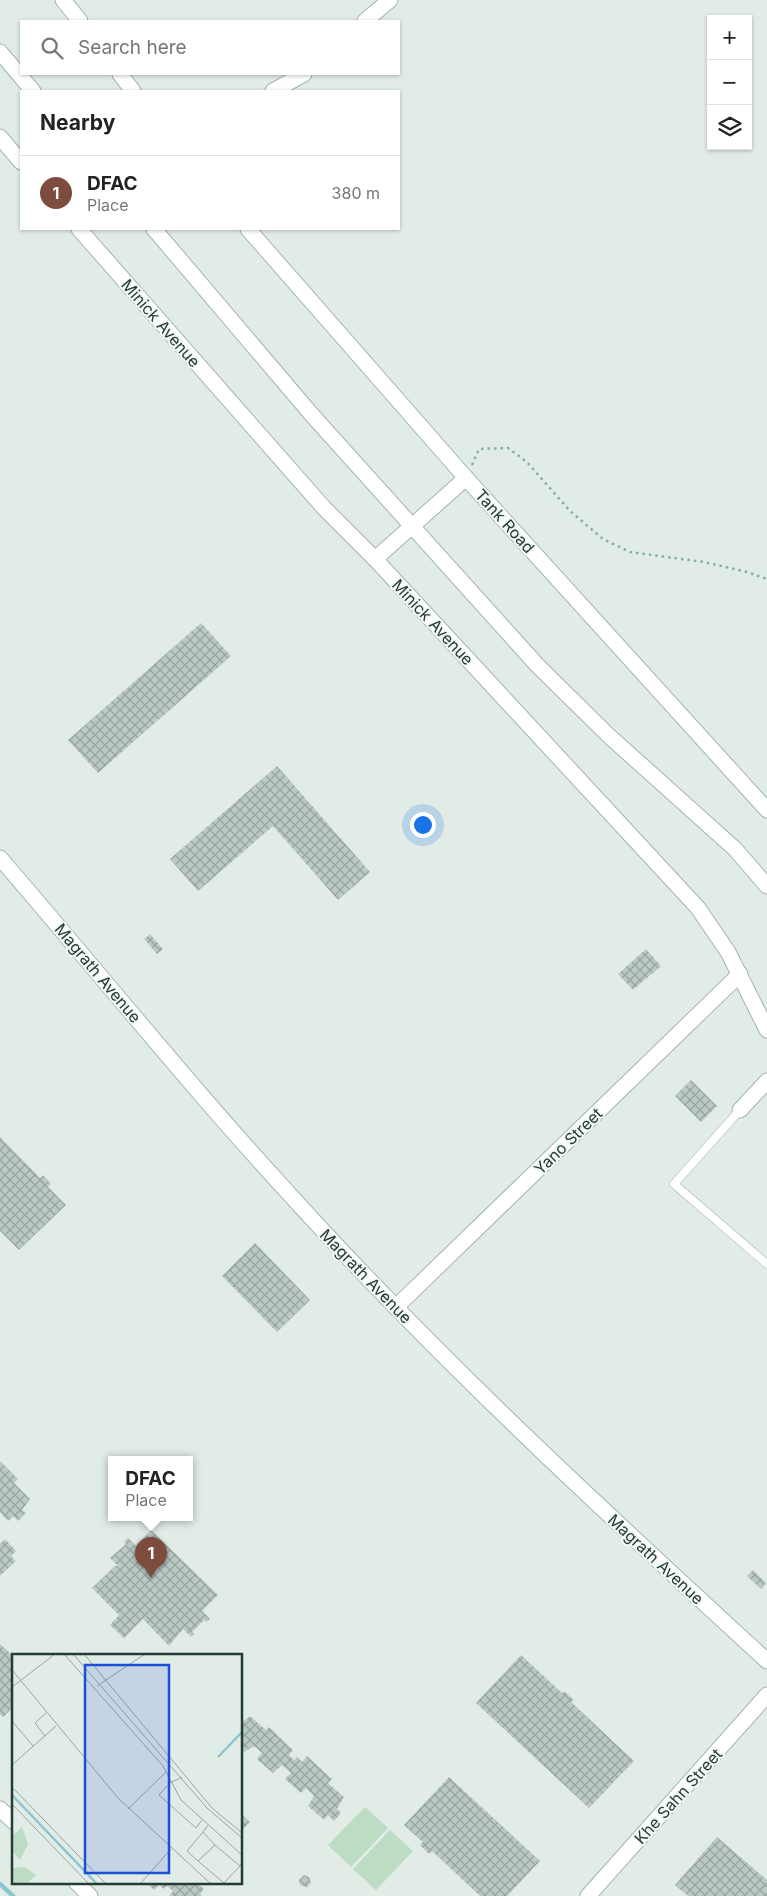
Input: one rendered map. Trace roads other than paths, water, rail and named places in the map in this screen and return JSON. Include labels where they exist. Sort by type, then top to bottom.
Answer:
[{"type":"street","points":[[63,0],[79,20]]},
{"type":"street","points":[[366,20],[390,0]]},
{"type":"street","points":[[0,52],[32,90]]},
{"type":"street","points":[[121,75],[132,90]]},
{"type":"street","points":[[275,90],[302,75]]},
{"type":"street","points":[[0,138],[20,161]]},
{"type":"street","name":"Minick Avenue","points":[[80,230],[324,508],[375,559],[698,908],[718,934],[767,1030]]},
{"type":"street","points":[[155,230],[306,407],[537,664],[608,735],[735,849],[767,886]]},
{"type":"street","name":"Tank Road","points":[[249,230],[466,478],[767,810]]},
{"type":"street","points":[[375,559],[466,478]]},
{"type":"street","name":"Magrath Avenue","points":[[0,858],[210,1106],[303,1210],[396,1307],[521,1432],[767,1661]]},
{"type":"street","name":"Yano Street","points":[[396,1307],[740,974]]},
{"type":"street","points":[[740,1110],[767,1081]]},
{"type":"street","name":"Khe Sahn Street","points":[[588,1896],[767,1695]]},
{"type":"street","points":[[0,1809],[12,1820]]},
{"type":"street","points":[[78,1884],[90,1896]]},
{"type":"lane","points":[[740,1110],[674,1184],[767,1264]]},
{"type":"waterway","points":[[0,1884],[13,1896]]},
{"type":"place","name":"DFAC","points":[[151,1578]]}]
